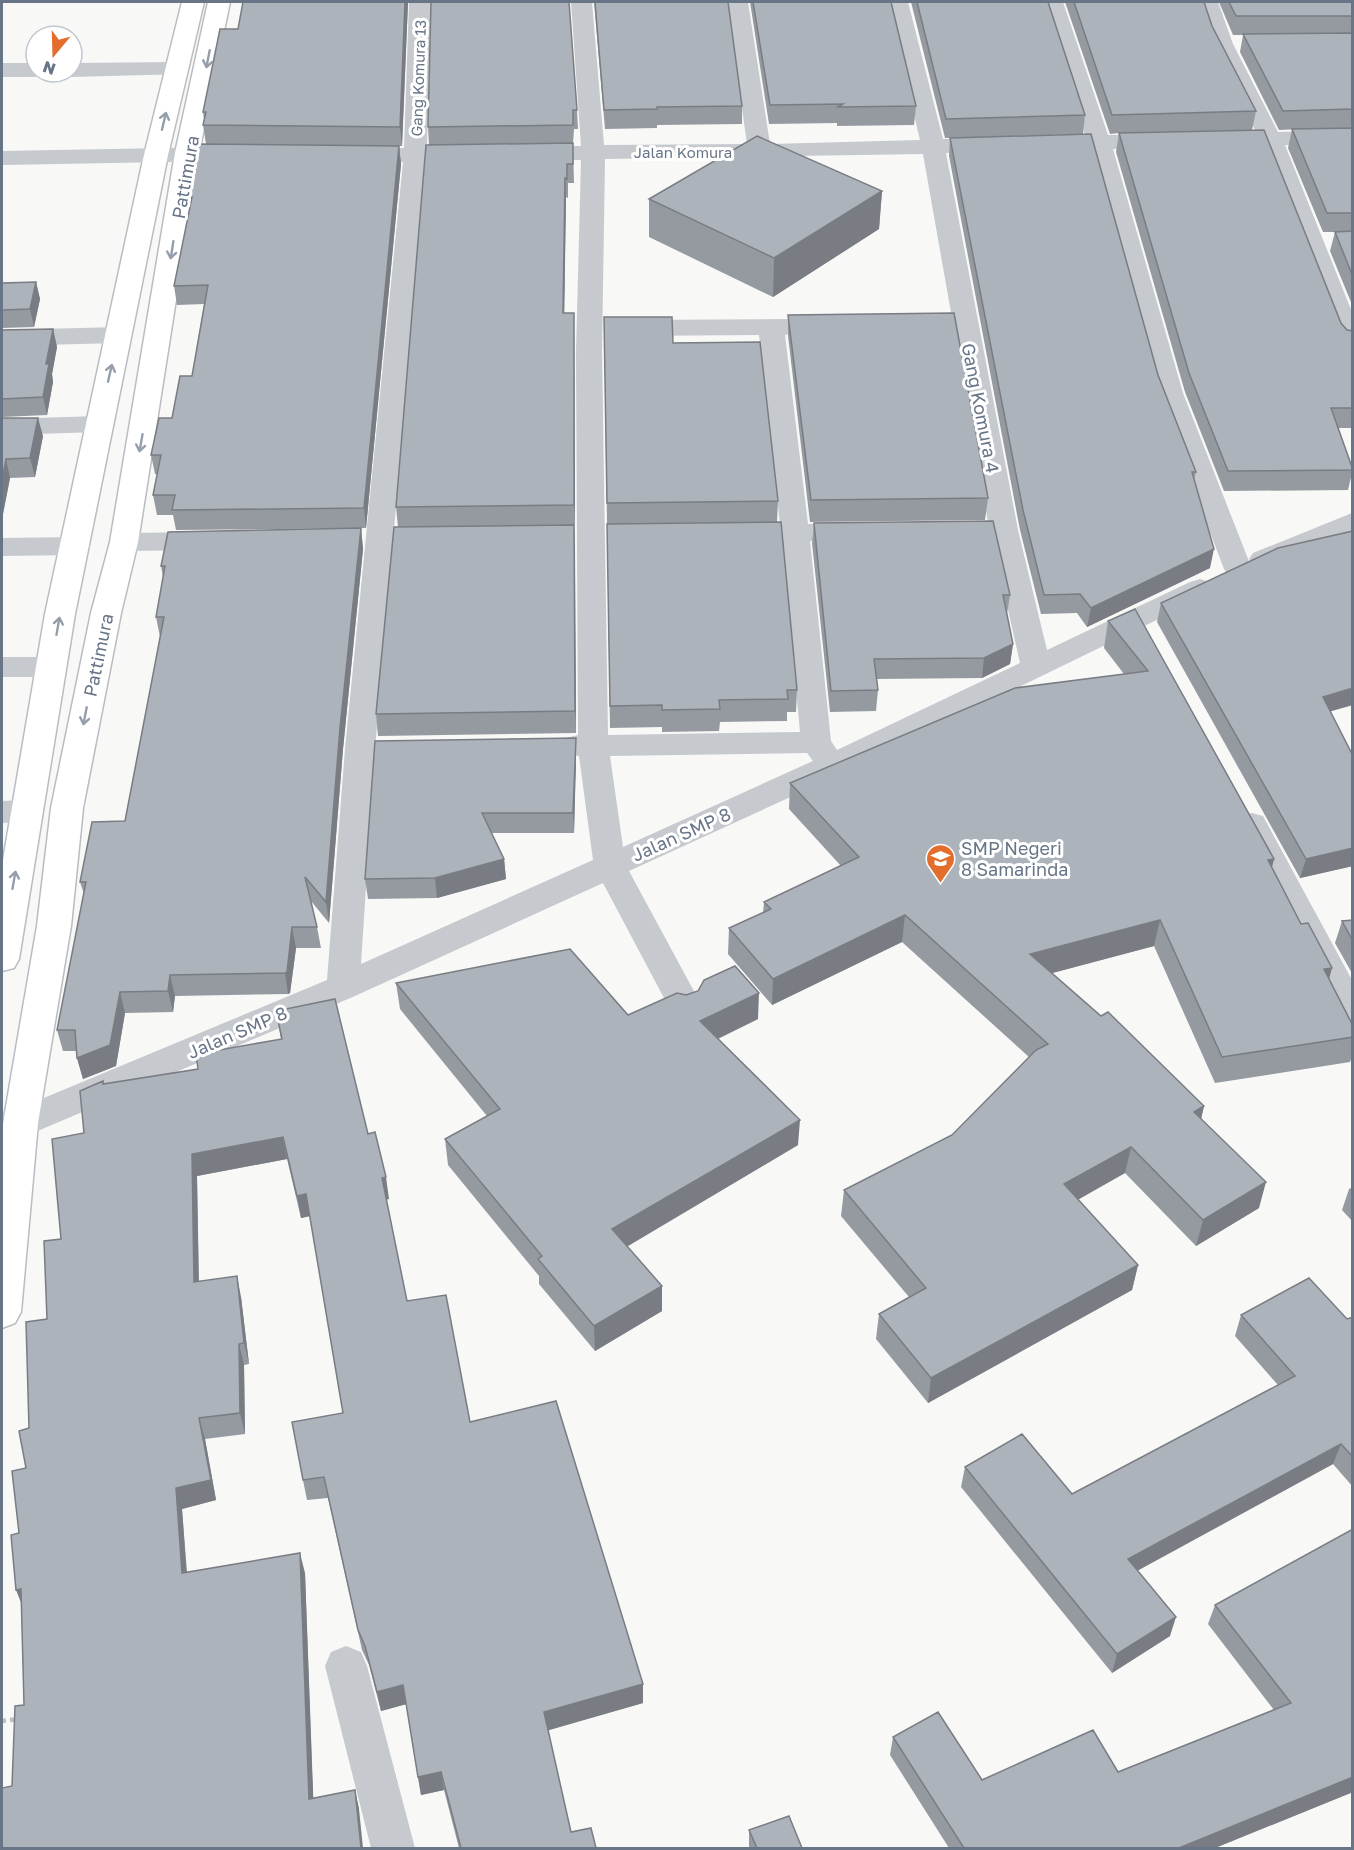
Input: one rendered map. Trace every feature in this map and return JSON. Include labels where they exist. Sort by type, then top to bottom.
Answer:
[{"type":"main road","name":"Pattimura","points":[[2,959],[14,812],[50,667],[156,155],[193,2]]},
{"type":"main road","name":"Pattimura","points":[[2,1312],[11,1134],[54,926],[67,808],[106,613],[124,542],[187,153],[219,2]]},
{"type":"street","name":"Gang Komura 13","points":[[343,987],[372,749],[381,540],[415,155],[420,2]]},
{"type":"street","points":[[581,2],[593,152],[590,329],[593,746],[610,866],[685,1006]]},
{"type":"street","points":[[737,2],[760,151]]},
{"type":"street","name":"Gang Komura 4","points":[[898,2],[933,147],[954,325],[1036,667]]},
{"type":"street","points":[[1052,2],[1099,142],[1170,393],[1238,569]]},
{"type":"street","points":[[1207,2],[1222,44],[1323,242],[1353,342]]},
{"type":"street","points":[[1222,44],[1246,44]]},
{"type":"street","points":[[84,70],[177,69]]},
{"type":"street","points":[[2,70],[24,70]]},
{"type":"street","name":"Jalan Komura","points":[[510,153],[760,151],[1353,137]]},
{"type":"street","points":[[2,158],[187,153],[247,154]]},
{"type":"street","points":[[331,154],[486,154]]},
{"type":"street","points":[[590,329],[817,326]]},
{"type":"street","points":[[546,747],[593,746],[824,754],[771,327]]},
{"type":"street","points":[[2,338],[119,335]]},
{"type":"street","points":[[2,426],[99,424]]},
{"type":"street","name":"Jalan SMP 8","points":[[11,1134],[610,866],[824,754],[1036,667],[1144,629],[1238,569],[1351,526]]},
{"type":"street","points":[[923,531],[1004,530]]},
{"type":"street","points":[[712,533],[888,532]]},
{"type":"street","points":[[124,542],[241,541]]},
{"type":"street","points":[[2,547],[76,546]]},
{"type":"street","points":[[2,667],[50,667]]},
{"type":"street","points":[[1239,799],[1353,1010]]},
{"type":"street","points":[[346,1666],[393,1848]]},
{"type":"path","points":[[2,1721],[24,1718]]},
{"type":"building","points":[[243,2],[405,2],[400,127],[203,125],[206,112],[203,112],[220,29],[238,29]]},
{"type":"building","points":[[431,2],[569,2],[577,110],[573,110],[573,125],[428,127]]},
{"type":"building","points":[[595,2],[728,2],[742,106],[604,110]]},
{"type":"building","points":[[753,2],[891,2],[916,106],[770,105]]},
{"type":"building","points":[[917,2],[1048,2],[1085,115],[946,119]]},
{"type":"building","points":[[1074,2],[1204,2],[1212,26],[1256,111],[1112,115]]},
{"type":"building","points":[[1229,2],[1353,2],[1353,16],[1236,16]]},
{"type":"building","points":[[1353,33],[1353,109],[1283,111],[1243,34]]},
{"type":"building","points":[[1353,128],[1353,213],[1327,213],[1292,129]]},
{"type":"building","points":[[1264,130],[1341,323],[1347,330],[1353,331],[1353,408],[1331,408],[1353,470],[1228,471],[1189,373],[1119,133]]},
{"type":"building","points":[[1091,134],[1158,375],[1196,472],[1192,472],[1214,549],[1091,608],[1080,594],[1044,595],[1023,510],[950,138]]},
{"type":"building","points":[[757,136],[882,191],[774,258],[649,199]]},
{"type":"building","points":[[573,143],[573,164],[567,164],[567,179],[565,178],[563,313],[574,313],[574,505],[396,507],[426,145]]},
{"type":"building","points":[[199,144],[399,146],[364,508],[172,510],[175,495],[153,495],[161,455],[151,455],[159,418],[172,418],[180,376],[192,376],[208,285],[174,286],[192,197],[188,197]]},
{"type":"building","points":[[1353,231],[1353,277],[1335,232]]},
{"type":"building","points":[[36,282],[30,309],[2,310],[2,283]]},
{"type":"building","points":[[954,313],[988,498],[811,500],[788,315]]},
{"type":"building","points":[[604,317],[672,317],[673,343],[760,342],[778,501],[607,503]]},
{"type":"building","points":[[53,329],[46,364],[49,364],[43,397],[2,399],[2,330]]},
{"type":"building","points":[[2,418],[38,418],[30,458],[6,459],[2,480]]},
{"type":"building","points":[[993,521],[1010,595],[1003,595],[1013,644],[984,658],[874,659],[878,690],[831,691],[814,523]]},
{"type":"building","points":[[781,522],[797,690],[787,690],[788,699],[719,700],[720,709],[662,710],[662,705],[610,706],[607,524]]},
{"type":"building","points":[[574,525],[575,711],[376,714],[394,527]]},
{"type":"building","points":[[361,528],[340,728],[326,902],[305,877],[317,927],[292,927],[287,972],[285,973],[170,975],[168,991],[120,992],[110,1045],[77,1058],[75,1030],[57,1030],[86,882],[80,882],[92,822],[125,821],[164,617],[156,617],[165,566],[161,566],[168,532]]},
{"type":"building","points":[[1353,531],[1353,688],[1323,697],[1353,756],[1353,848],[1306,859],[1161,603],[1278,548]]},
{"type":"building","points":[[1135,609],[1274,859],[1268,860],[1301,924],[1308,923],[1332,968],[1324,969],[1353,1026],[1353,1037],[1222,1057],[1160,920],[1030,954],[1101,1016],[1108,1012],[1204,1106],[1194,1112],[1266,1182],[1203,1220],[1131,1147],[1064,1184],[1138,1265],[931,1378],[879,1314],[926,1288],[844,1190],[952,1135],[1036,1050],[1048,1044],[905,915],[773,979],[729,928],[771,909],[764,902],[859,857],[790,783],[1015,688],[1148,671],[1108,621]]},
{"type":"building","points":[[576,738],[573,813],[482,813],[504,859],[435,878],[365,879],[375,741]]},
{"type":"building","points":[[1353,920],[1353,941],[1342,921]]},
{"type":"building","points":[[570,949],[628,1015],[677,993],[686,995],[698,991],[704,980],[735,966],[759,993],[700,1021],[800,1120],[612,1229],[662,1286],[594,1326],[538,1259],[542,1256],[445,1139],[500,1109],[396,983]]},
{"type":"building","points":[[335,999],[368,1134],[375,1132],[386,1177],[382,1178],[407,1301],[446,1295],[470,1422],[556,1401],[643,1684],[544,1712],[571,1832],[591,1828],[596,1848],[461,1848],[441,1772],[418,1777],[403,1685],[377,1692],[365,1646],[358,1630],[324,1477],[303,1480],[292,1422],[343,1413],[306,1194],[297,1196],[283,1137],[192,1154],[194,1282],[237,1276],[244,1343],[239,1344],[240,1413],[199,1418],[211,1480],[176,1488],[182,1573],[300,1553],[309,1799],[355,1790],[361,1848],[2,1848],[2,1788],[12,1786],[15,1706],[24,1705],[21,1589],[16,1590],[11,1535],[19,1533],[12,1471],[26,1468],[19,1431],[29,1428],[26,1322],[47,1319],[44,1241],[61,1239],[52,1139],[84,1133],[80,1091],[103,1081],[103,1084],[198,1069],[196,1054],[282,1039],[276,1011]]},
{"type":"building","points":[[1309,1278],[1347,1319],[1353,1317],[1353,1457],[1341,1444],[1128,1559],[1176,1617],[1117,1654],[965,1467],[1022,1434],[1072,1494],[1295,1376],[1241,1315]]},
{"type":"building","points":[[1353,1529],[1353,1777],[1179,1848],[964,1848],[893,1737],[938,1712],[982,1780],[1093,1730],[1118,1772],[1291,1703],[1215,1605]]},
{"type":"building","points":[[789,1816],[802,1848],[757,1848],[749,1830]]},
{"type":"place","name":"SMP Negeri 8 Samarinda","points":[[940,884]]}]
